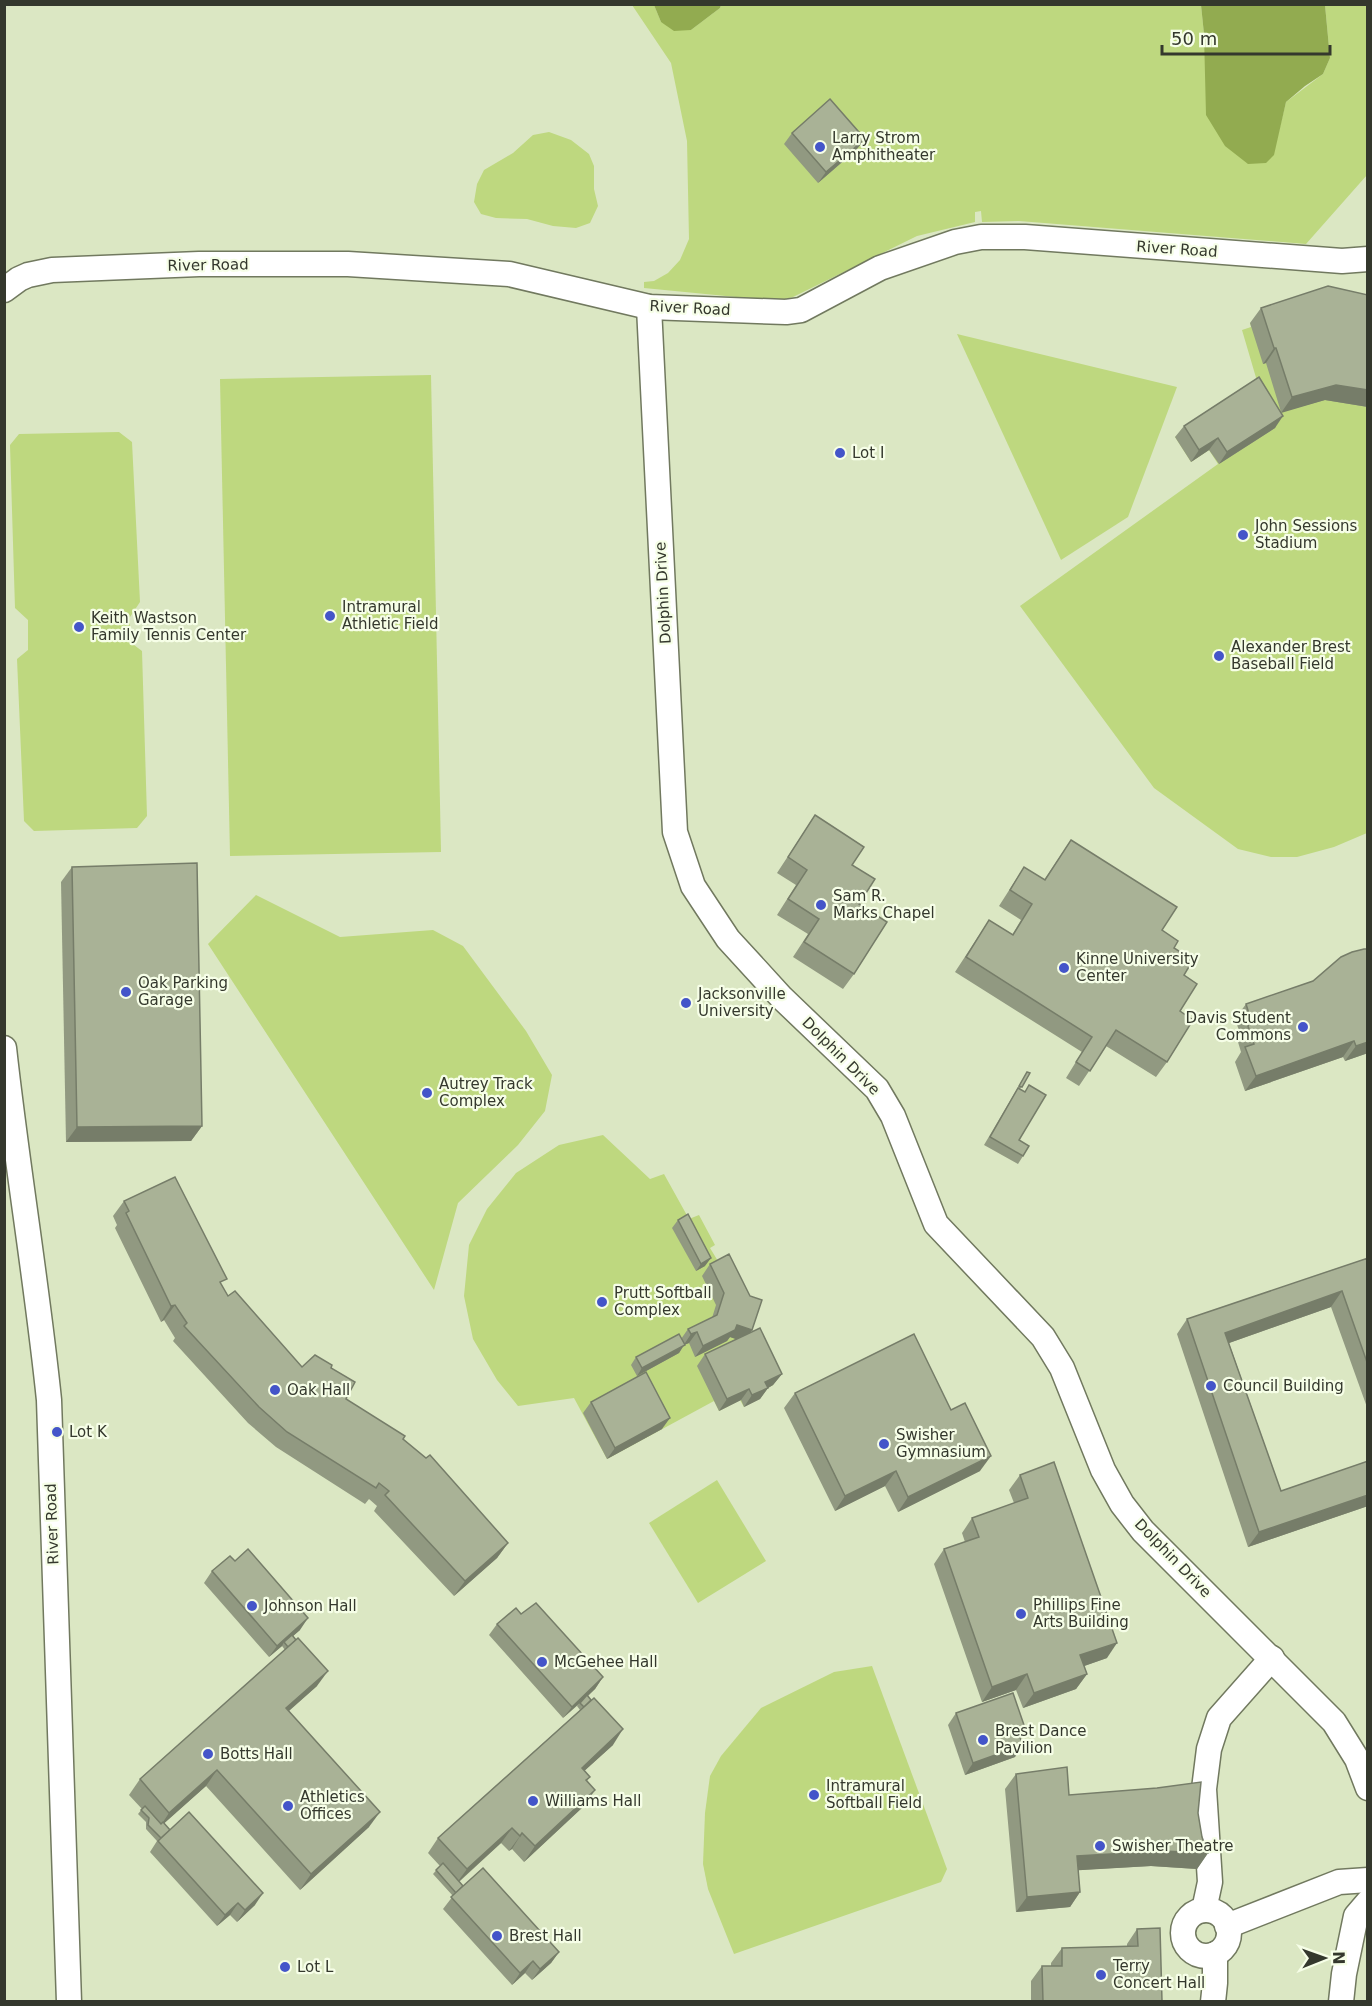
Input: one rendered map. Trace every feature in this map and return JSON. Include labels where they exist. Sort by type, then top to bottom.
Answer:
[{"type":"street","name":"River Road","points":[[4,290],[28,275],[52,270],[199,264],[348,264],[509,274],[649,307],[763,312],[801,310],[880,268],[955,242],[981,237],[1036,238],[1342,261],[1368,259]]},
{"type":"street","name":"Dolphin Drive","points":[[649,307],[675,832],[693,886],[728,939],[782,998],[877,1089],[893,1116],[936,1224],[1043,1337],[1062,1368],[1103,1470],[1129,1513],[1143,1531],[1334,1722],[1357,1759],[1368,1788]]},
{"type":"street","name":"River Road","points":[[4,1048],[42,1329],[49,1400],[69,2001]]},
{"type":"street","points":[[1204,1910],[1210,1882],[1204,1790],[1209,1749],[1219,1718],[1272,1658]]},
{"type":"street","points":[[1227,1926],[1339,1882],[1368,1880]]},
{"type":"street","points":[[1341,2001],[1356,1916],[1368,1902]]},
{"type":"street","points":[[1204,1910],[1218,1914],[1227,1926],[1225,1945],[1215,1954],[1201,1955],[1188,1948],[1185,1942],[1183,1935],[1186,1921],[1190,1916],[1204,1910]]},
{"type":"street","points":[[1213,2001],[1215,1954]]},
{"type":"shaded area","name":"Jacksonville University","points":[[5,5],[1367,5],[1367,2001],[5,2001]]},
{"type":"shaded area","points":[[632,5],[654,5],[661,22],[691,30],[721,5],[1201,5],[1204,34],[1273,155],[1286,102],[1323,74],[1330,58],[1325,5],[1367,5],[1367,175],[1306,244],[1019,221],[982,222],[981,211],[975,212],[975,222],[917,236],[793,297],[778,301],[644,288],[644,282],[654,281],[668,273],[680,260],[689,239],[687,141],[671,63]]},
{"type":"shaded area","points":[[654,5],[721,5],[691,30],[674,31],[661,22]]},
{"type":"shaded area","points":[[1201,5],[1325,5],[1330,58],[1323,74],[1286,102],[1274,155],[1266,163],[1248,164],[1225,146],[1206,115]]},
{"type":"shaded area","points":[[549,132],[571,140],[589,154],[594,166],[594,189],[598,206],[590,223],[576,228],[481,214],[474,202],[477,184],[484,170],[513,153],[533,135]]},
{"type":"shaded area","name":"John Sessions Stadium","points":[[1317,302],[1367,312],[1367,833],[1334,847],[1297,857],[1271,857],[1238,849],[1154,788],[1020,606],[1218,464],[1209,450],[1191,462],[1175,437],[1250,389],[1257,381],[1242,330],[1251,327],[1250,323]]},
{"type":"shaded area","points":[[957,334],[1177,387],[1128,517],[1061,560]]},
{"type":"shaded area","name":"Intramural Athletic Field","points":[[431,375],[441,852],[230,856],[220,379]]},
{"type":"shaded area","name":"Keith Wastson Family Tennis Center","points":[[119,432],[132,442],[140,602],[130,617],[130,642],[142,651],[147,816],[137,828],[34,831],[24,821],[17,659],[28,650],[28,620],[15,608],[10,445],[19,434]]},
{"type":"shaded area","name":"Autrey Track Complex","points":[[256,895],[340,937],[433,930],[463,946],[526,1031],[552,1075],[545,1111],[518,1145],[458,1203],[434,1290],[208,944]]},
{"type":"shaded area","name":"Prutt Softball Complex","points":[[603,1135],[650,1179],[664,1174],[689,1219],[699,1215],[715,1245],[710,1248],[721,1266],[746,1335],[773,1385],[757,1393],[744,1407],[740,1400],[719,1411],[714,1401],[607,1459],[574,1398],[518,1406],[497,1380],[473,1339],[464,1296],[469,1245],[487,1209],[516,1173],[559,1145]]},
{"type":"shaded area","points":[[717,1480],[766,1561],[698,1603],[649,1523]]},
{"type":"shaded area","name":"Intramural Softball Field","points":[[872,1666],[947,1869],[941,1882],[734,1954],[708,1889],[703,1864],[705,1813],[710,1776],[721,1756],[761,1708],[834,1672]]},
{"type":"building","name":"Larry Strom Amphitheater","points":[[830,99],[865,139],[826,172],[792,133]]},
{"type":"building","points":[[1328,286],[1368,295],[1368,390],[1336,385],[1292,397],[1261,308]]},
{"type":"building","points":[[1259,377],[1283,416],[1227,452],[1218,438],[1199,450],[1184,426]]},
{"type":"building","name":"Sam R. Marks Chapel","points":[[815,815],[864,847],[852,865],[875,879],[859,904],[887,922],[854,974],[804,942],[819,919],[788,899],[807,870],[788,857]]},
{"type":"building","name":"Kinne University Center","points":[[1071,840],[1177,907],[1162,930],[1178,941],[1174,948],[1193,960],[1184,975],[1197,984],[1180,1011],[1193,1020],[1167,1062],[1116,1030],[1090,1071],[1076,1062],[1092,1037],[966,957],[989,920],[1013,935],[1032,904],[1010,890],[1024,867],[1045,880]]},
{"type":"building","name":"Oak Parking Garage","points":[[197,863],[202,1126],[77,1127],[72,867]]},
{"type":"building","name":"Davis Student Commons","points":[[1368,949],[1368,1042],[1356,1046],[1354,1041],[1256,1076],[1245,1047],[1254,1044],[1248,1026],[1251,1020],[1246,1004],[1313,981],[1341,957]]},
{"type":"building","points":[[1027,1072],[1030,1073],[1022,1087],[1019,1086]]},
{"type":"building","points":[[1029,1085],[1046,1095],[1019,1140],[1029,1146],[1023,1156],[990,1137],[1018,1088],[1025,1092]]},
{"type":"building","name":"Oak Hall","points":[[175,1177],[227,1279],[220,1282],[228,1296],[235,1291],[302,1367],[315,1355],[332,1365],[331,1368],[355,1382],[346,1399],[405,1436],[403,1439],[426,1458],[430,1455],[508,1543],[465,1581],[385,1495],[389,1491],[379,1483],[376,1488],[287,1432],[259,1407],[184,1326],[187,1323],[175,1305],[171,1306],[126,1213],[129,1211],[124,1201]]},
{"type":"building","points":[[688,1214],[711,1258],[701,1264],[678,1220]]},
{"type":"building","points":[[729,1254],[750,1296],[762,1300],[752,1330],[737,1325],[735,1330],[703,1346],[697,1332],[691,1334],[688,1329],[717,1315],[724,1293],[710,1264]]},
{"type":"building","points":[[1368,1258],[1368,1365],[1342,1291],[1225,1333],[1281,1491],[1368,1461],[1368,1495],[1259,1532],[1187,1319]]},
{"type":"building","points":[[760,1328],[782,1374],[765,1382],[768,1388],[752,1395],[749,1389],[727,1399],[705,1354]]},
{"type":"building","points":[[679,1334],[685,1345],[642,1368],[636,1357]]},
{"type":"building","name":"Swisher Gymnasium","points":[[914,1334],[951,1410],[965,1403],[991,1456],[908,1497],[896,1471],[845,1496],[795,1393]]},
{"type":"building","points":[[646,1372],[670,1418],[615,1448],[591,1402]]},
{"type":"building","name":"Phillips Fine Arts Building","points":[[1054,1462],[1117,1643],[1080,1655],[1087,1674],[1034,1693],[1027,1674],[992,1687],[944,1549],[979,1537],[972,1518],[1028,1498],[1020,1475]]},
{"type":"building","name":"Johnson Hall","points":[[248,1549],[308,1618],[277,1646],[212,1571],[230,1556],[235,1561]]},
{"type":"building","name":"McGehee Hall","points":[[536,1603],[603,1677],[572,1707],[497,1624],[516,1608],[521,1614]]},
{"type":"building","points":[[292,1635],[296,1640],[288,1647],[284,1642]]},
{"type":"building","points":[[298,1638],[328,1671],[286,1708],[380,1812],[311,1874],[217,1770],[169,1813],[140,1779]]},
{"type":"building","name":"Brest Dance Pavilion","points":[[1013,1693],[1025,1728],[1017,1730],[1023,1745],[973,1763],[956,1713]]},
{"type":"building","points":[[587,1695],[591,1700],[584,1707],[580,1703]]},
{"type":"building","name":"Williams Hall","points":[[594,1698],[623,1729],[582,1768],[590,1777],[586,1780],[595,1790],[535,1846],[522,1833],[520,1836],[512,1828],[467,1869],[438,1838]]},
{"type":"building","name":"Swisher Theatre","points":[[1067,1767],[1069,1795],[1201,1782],[1198,1813],[1202,1837],[1208,1853],[1162,1851],[1077,1856],[1080,1892],[1027,1897],[1016,1774]]},
{"type":"building","points":[[145,1806],[161,1824],[163,1822],[170,1830],[161,1838],[148,1825],[149,1818],[141,1810]]},
{"type":"building","points":[[189,1812],[263,1893],[245,1910],[238,1903],[225,1915],[158,1841]]},
{"type":"building","points":[[443,1863],[463,1886],[456,1893],[436,1870]]},
{"type":"building","name":"Brest Hall","points":[[483,1868],[559,1952],[540,1969],[533,1961],[520,1973],[451,1897]]},
{"type":"building","name":"Terry Concert Hall","points":[[1160,1928],[1162,2001],[1043,2001],[1042,1966],[1062,1966],[1062,1948],[1138,1946],[1137,1929]]},
{"type":"place","name":"Larry Strom Amphitheater","points":[[820,147]]},
{"type":"place","name":"Lot I","points":[[840,453]]},
{"type":"place","name":"John Sessions Stadium","points":[[1243,535]]},
{"type":"place","name":"Intramural Athletic Field","points":[[330,616]]},
{"type":"place","name":"Keith Wastson Family Tennis Center","points":[[79,627]]},
{"type":"place","name":"Alexander Brest Baseball Field","points":[[1219,656]]},
{"type":"place","name":"Sam R. Marks Chapel","points":[[821,905]]},
{"type":"place","name":"Kinne University Center","points":[[1064,968]]},
{"type":"place","name":"Oak Parking Garage","points":[[126,992]]},
{"type":"place","name":"Jacksonville University","points":[[686,1003]]},
{"type":"place","name":"Davis Student Commons","points":[[1303,1027]]},
{"type":"place","name":"Autrey Track Complex","points":[[427,1093]]},
{"type":"place","name":"Prutt Softball Complex","points":[[602,1302]]},
{"type":"place","name":"Council Building","points":[[1211,1386]]},
{"type":"place","name":"Oak Hall","points":[[275,1390]]},
{"type":"place","name":"Lot K","points":[[57,1432]]},
{"type":"place","name":"Swisher Gymnasium","points":[[884,1444]]},
{"type":"place","name":"Johnson Hall","points":[[252,1606]]},
{"type":"place","name":"Phillips Fine Arts Building","points":[[1021,1614]]},
{"type":"place","name":"McGehee Hall","points":[[542,1662]]},
{"type":"place","name":"Brest Dance Pavilion","points":[[983,1740]]},
{"type":"place","name":"Botts Hall","points":[[208,1754]]},
{"type":"place","name":"Intramural Softball Field","points":[[814,1795]]},
{"type":"place","name":"Williams Hall","points":[[533,1801]]},
{"type":"place","name":"Athletics Offices","points":[[288,1806]]},
{"type":"place","name":"Swisher Theatre","points":[[1100,1846]]},
{"type":"place","name":"Brest Hall","points":[[497,1936]]},
{"type":"place","name":"Lot L","points":[[285,1967]]},
{"type":"place","name":"Terry Concert Hall","points":[[1101,1975]]}]
